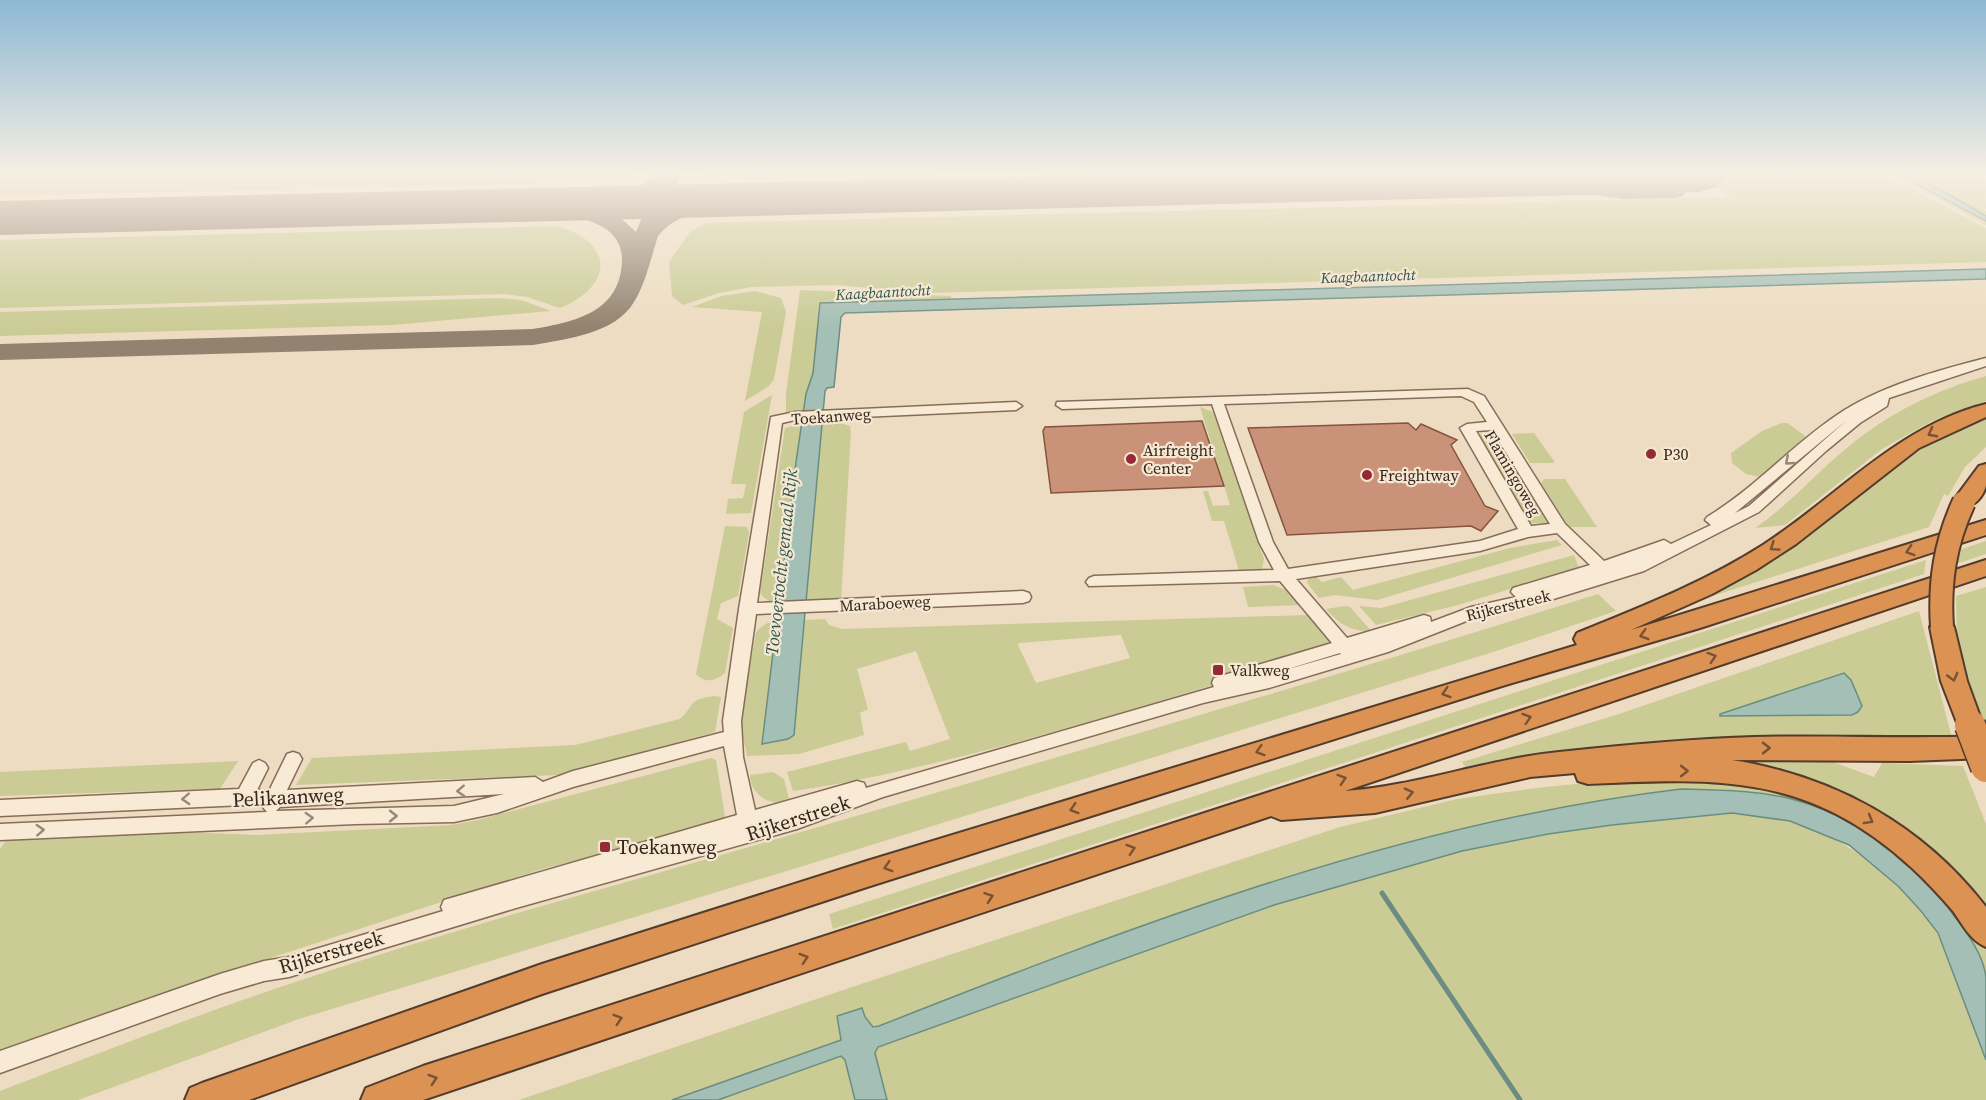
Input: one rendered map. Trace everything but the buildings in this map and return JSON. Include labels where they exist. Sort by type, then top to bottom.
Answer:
[{"type":"highway","points":[[1502,676],[1698,591],[1770,551],[1913,443],[1941,428],[1986,410]]},
{"type":"highway","points":[[1986,471],[1964,502],[1952,526],[1944,552],[1940,602],[1942,627],[1954,681],[1986,767]]},
{"type":"highway","points":[[202,1100],[542,979],[912,860],[1502,676],[1692,622],[1986,527]]},
{"type":"highway","points":[[378,1100],[423,1083],[1986,568]]},
{"type":"highway","points":[[1246,811],[1375,801],[1530,766],[1663,752],[1756,748],[1910,750],[1986,747]]},
{"type":"highway","points":[[1478,777],[1631,771],[1728,771],[1765,777],[1809,789],[1881,827],[1925,861],[1966,903],[1986,932]]},
{"type":"street","name":"Rijkerstreek","points":[[0,1062],[129,1015],[264,971],[289,967],[749,826],[1088,726],[1269,681],[1348,651],[1388,646],[1446,621],[1481,610],[1547,596],[1681,537],[1724,514],[1843,417],[1883,397],[1956,370],[1986,362]]},
{"type":"street","name":"Flamingoweg","points":[[1216,400],[1463,392],[1479,399],[1560,528],[1605,572]]},
{"type":"street","points":[[1062,405],[1216,400],[1266,542],[1284,575],[1348,651]]},
{"type":"street","name":"Toekanweg","points":[[749,826],[731,737],[747,609],[776,420],[795,416],[1016,406]]},
{"type":"street","name":"Flamingoweg","points":[[1495,426],[1467,428],[1527,532],[1560,528]]},
{"type":"street","points":[[1094,582],[1284,575],[1480,546],[1527,532]]},
{"type":"street","name":"Maraboeweg","points":[[747,609],[1023,597]]},
{"type":"street","name":"Pelikaanweg","points":[[4,832],[454,814],[498,805],[573,779],[731,737]]},
{"type":"street","name":"Pelikaanweg","points":[[274,799],[293,759]]},
{"type":"street","name":"Pelikaanweg","points":[[244,796],[259,768]]},
{"type":"street","name":"Pelikaanweg","points":[[0,808],[244,796],[274,799],[512,788],[573,779]]},
{"type":"street","points":[[263,820],[274,799]]},
{"type":"street","points":[[4,832],[25,806]]},
{"type":"green space","points":[[701,225],[1981,225],[1986,228],[1986,262],[929,293],[835,285],[752,287],[719,293],[683,305],[672,296],[669,262],[690,232]]},
{"type":"green space","points":[[556,226],[576,233],[589,243],[598,253],[600,265],[598,277],[590,289],[578,299],[560,308],[527,297],[504,294],[0,308],[0,240]]},
{"type":"green space","points":[[800,290],[951,296],[951,299],[820,304],[813,373],[803,413],[786,413],[786,394]]},
{"type":"green space","points":[[755,291],[781,298],[786,312],[774,379],[769,386],[745,401],[762,312],[692,307],[722,296]]},
{"type":"green space","points":[[500,298],[521,300],[551,311],[392,325],[0,336],[0,312]]},
{"type":"green space","points":[[1986,376],[1986,401],[1932,421],[1882,449],[1785,525],[1755,528],[1848,447],[1896,413],[1949,388]]},
{"type":"green space","points":[[772,395],[751,513],[726,514],[728,499],[743,498],[746,484],[731,484],[744,412]]},
{"type":"green space","points":[[1200,407],[1213,412],[1264,559],[1262,569],[1258,572],[1240,574],[1224,521],[1212,521],[1203,491],[1208,491],[1213,506],[1230,505]]},
{"type":"green space","points":[[1986,417],[1986,447],[1965,467],[1948,496],[1944,494],[1929,527],[1716,595],[1713,592],[1928,443]]},
{"type":"green space","points":[[822,423],[840,423],[850,426],[851,432],[841,601],[806,602]]},
{"type":"green space","points":[[1787,423],[1808,438],[1765,478],[1746,474],[1732,463],[1731,453],[1762,431]]},
{"type":"green space","points":[[801,424],[780,603],[777,603],[769,601],[760,593],[785,428]]},
{"type":"green space","points":[[1534,433],[1554,463],[1530,463],[1512,434]]},
{"type":"green space","points":[[1486,434],[1496,438],[1548,523],[1528,523],[1475,435]]},
{"type":"green space","points":[[1544,479],[1565,479],[1597,527],[1569,527],[1541,483]]},
{"type":"green space","points":[[725,526],[747,527],[749,533],[738,596],[721,603],[717,619],[733,628],[725,673],[718,678],[707,680],[696,674]]},
{"type":"green space","points":[[1557,540],[1562,545],[1377,600],[1335,595],[1319,598],[1307,583],[1308,579],[1315,576],[1322,582],[1341,577],[1353,590],[1510,548]]},
{"type":"green space","points":[[1986,541],[1986,554],[1953,565],[1956,551]]},
{"type":"green space","points":[[1574,555],[1579,568],[1458,605],[1376,625],[1359,606],[1381,608]]},
{"type":"green space","points":[[1926,560],[1924,574],[833,929],[829,914]]},
{"type":"green space","points":[[1273,585],[1291,592],[1302,605],[1248,607],[1243,587]]},
{"type":"green space","points":[[1986,587],[1985,727],[1963,664],[1957,637],[1956,596]]},
{"type":"green space","points":[[1598,594],[1616,611],[1493,652],[813,863],[299,1019],[78,1100],[0,1100],[0,1091],[218,1009],[356,962],[1204,714]]},
{"type":"green space","points":[[1350,607],[1373,633],[1346,626],[1326,609]]},
{"type":"green space","points":[[1919,611],[1953,742],[1467,769],[1462,762],[1619,714]],"holes":[[[1844,673],[1852,715],[1721,716],[1720,714]]]},
{"type":"green space","points":[[1308,615],[1329,640],[1329,644],[1316,653],[980,752],[900,771],[793,791],[787,772],[906,742],[910,751],[950,739],[916,651],[857,669],[868,709],[860,713],[864,735],[799,754],[747,756],[740,722],[756,632],[766,624],[778,621],[763,744],[788,739],[794,735],[805,620],[825,619],[829,625],[842,629]],"holes":[[[1121,635],[1130,658],[1036,683],[1018,645],[1019,643]]]},
{"type":"green space","points":[[714,696],[721,697],[715,732],[558,775],[296,785],[312,758],[575,745],[680,719],[695,701]]},
{"type":"green space","points":[[711,758],[716,760],[726,823],[542,869],[182,987],[0,1054],[0,849],[6,840],[183,832],[257,835],[451,825],[478,820]]},
{"type":"green space","points":[[238,761],[220,789],[0,796],[0,772]]},
{"type":"green space","points":[[1746,761],[1833,762],[1874,777],[1882,763],[1963,766],[1986,824],[1986,923],[1928,858],[1753,771]]},
{"type":"green space","points":[[773,772],[784,779],[790,803],[769,801],[754,789],[750,775]]},
{"type":"green space","points":[[1630,779],[1767,781],[1881,831],[1986,941],[1986,976],[1978,955],[1883,846],[1860,829],[1815,807],[1781,797],[1746,791],[1676,790],[1536,813],[1452,832],[1285,878],[1121,934],[879,1026],[873,1027],[867,1021],[862,1008],[837,1016],[842,1040],[672,1100],[519,1100],[855,986],[1340,827],[1457,799],[1545,787]]},
{"type":"green space","points":[[1732,813],[1784,820],[1815,830],[1838,841],[1881,870],[1918,906],[1933,926],[1945,948],[1986,1060],[1986,1100],[887,1100],[874,1053],[878,1047],[1274,905],[1462,851],[1548,834]]},
{"type":"green space","points":[[841,1056],[845,1060],[855,1100],[718,1100]]},
{"type":"shaded area","points":[[1986,269],[1986,279],[845,313],[841,317],[834,387],[827,388],[825,391],[794,735],[788,739],[762,744],[796,462],[806,394],[813,373],[820,303]]},
{"type":"shaded area","points":[[1844,673],[1851,680],[1862,706],[1852,715],[1720,716],[1720,714]]},
{"type":"shaded area","points":[[1681,789],[1753,792],[1795,800],[1841,818],[1883,843],[1903,859],[1937,894],[1978,951],[1986,977],[1986,1060],[1938,933],[1898,886],[1849,845],[1790,821],[1732,813],[1548,834],[1462,851],[1274,905],[878,1047],[875,1053],[887,1100],[855,1100],[845,1060],[841,1056],[718,1100],[672,1100],[841,1040],[837,1016],[862,1008],[865,1017],[873,1027],[879,1026],[1173,915],[1373,852],[1475,826],[1577,804]]},
{"type":"waterway","points":[[1382,893],[1520,1100]]},
{"type":"taxiway","points":[[615,225],[627,236],[634,251],[634,270]]},
{"type":"taxiway","points":[[634,270],[650,225]]},
{"type":"taxiway","points":[[648,233],[655,225]]},
{"type":"taxiway","points":[[0,352],[533,337],[563,332],[589,324],[610,312],[623,300],[634,270]]},
{"type":"place","name":"P30","points":[[1651,454]]},
{"type":"place","name":"Airfreight Center","points":[[1131,459]]},
{"type":"place","name":"Freightway","points":[[1367,475]]},
{"type":"place","name":"Valkweg","points":[[1218,670]]},
{"type":"place","name":"Toekanweg","points":[[605,847]]},
{"type":"water label","name":"Kaagbaantocht","points":[[1368,276]]},
{"type":"water label","name":"Kaagbaantocht","points":[[883,292]]},
{"type":"water label","name":"Toevoertocht gemaal Rijk","points":[[781,562]]}]
